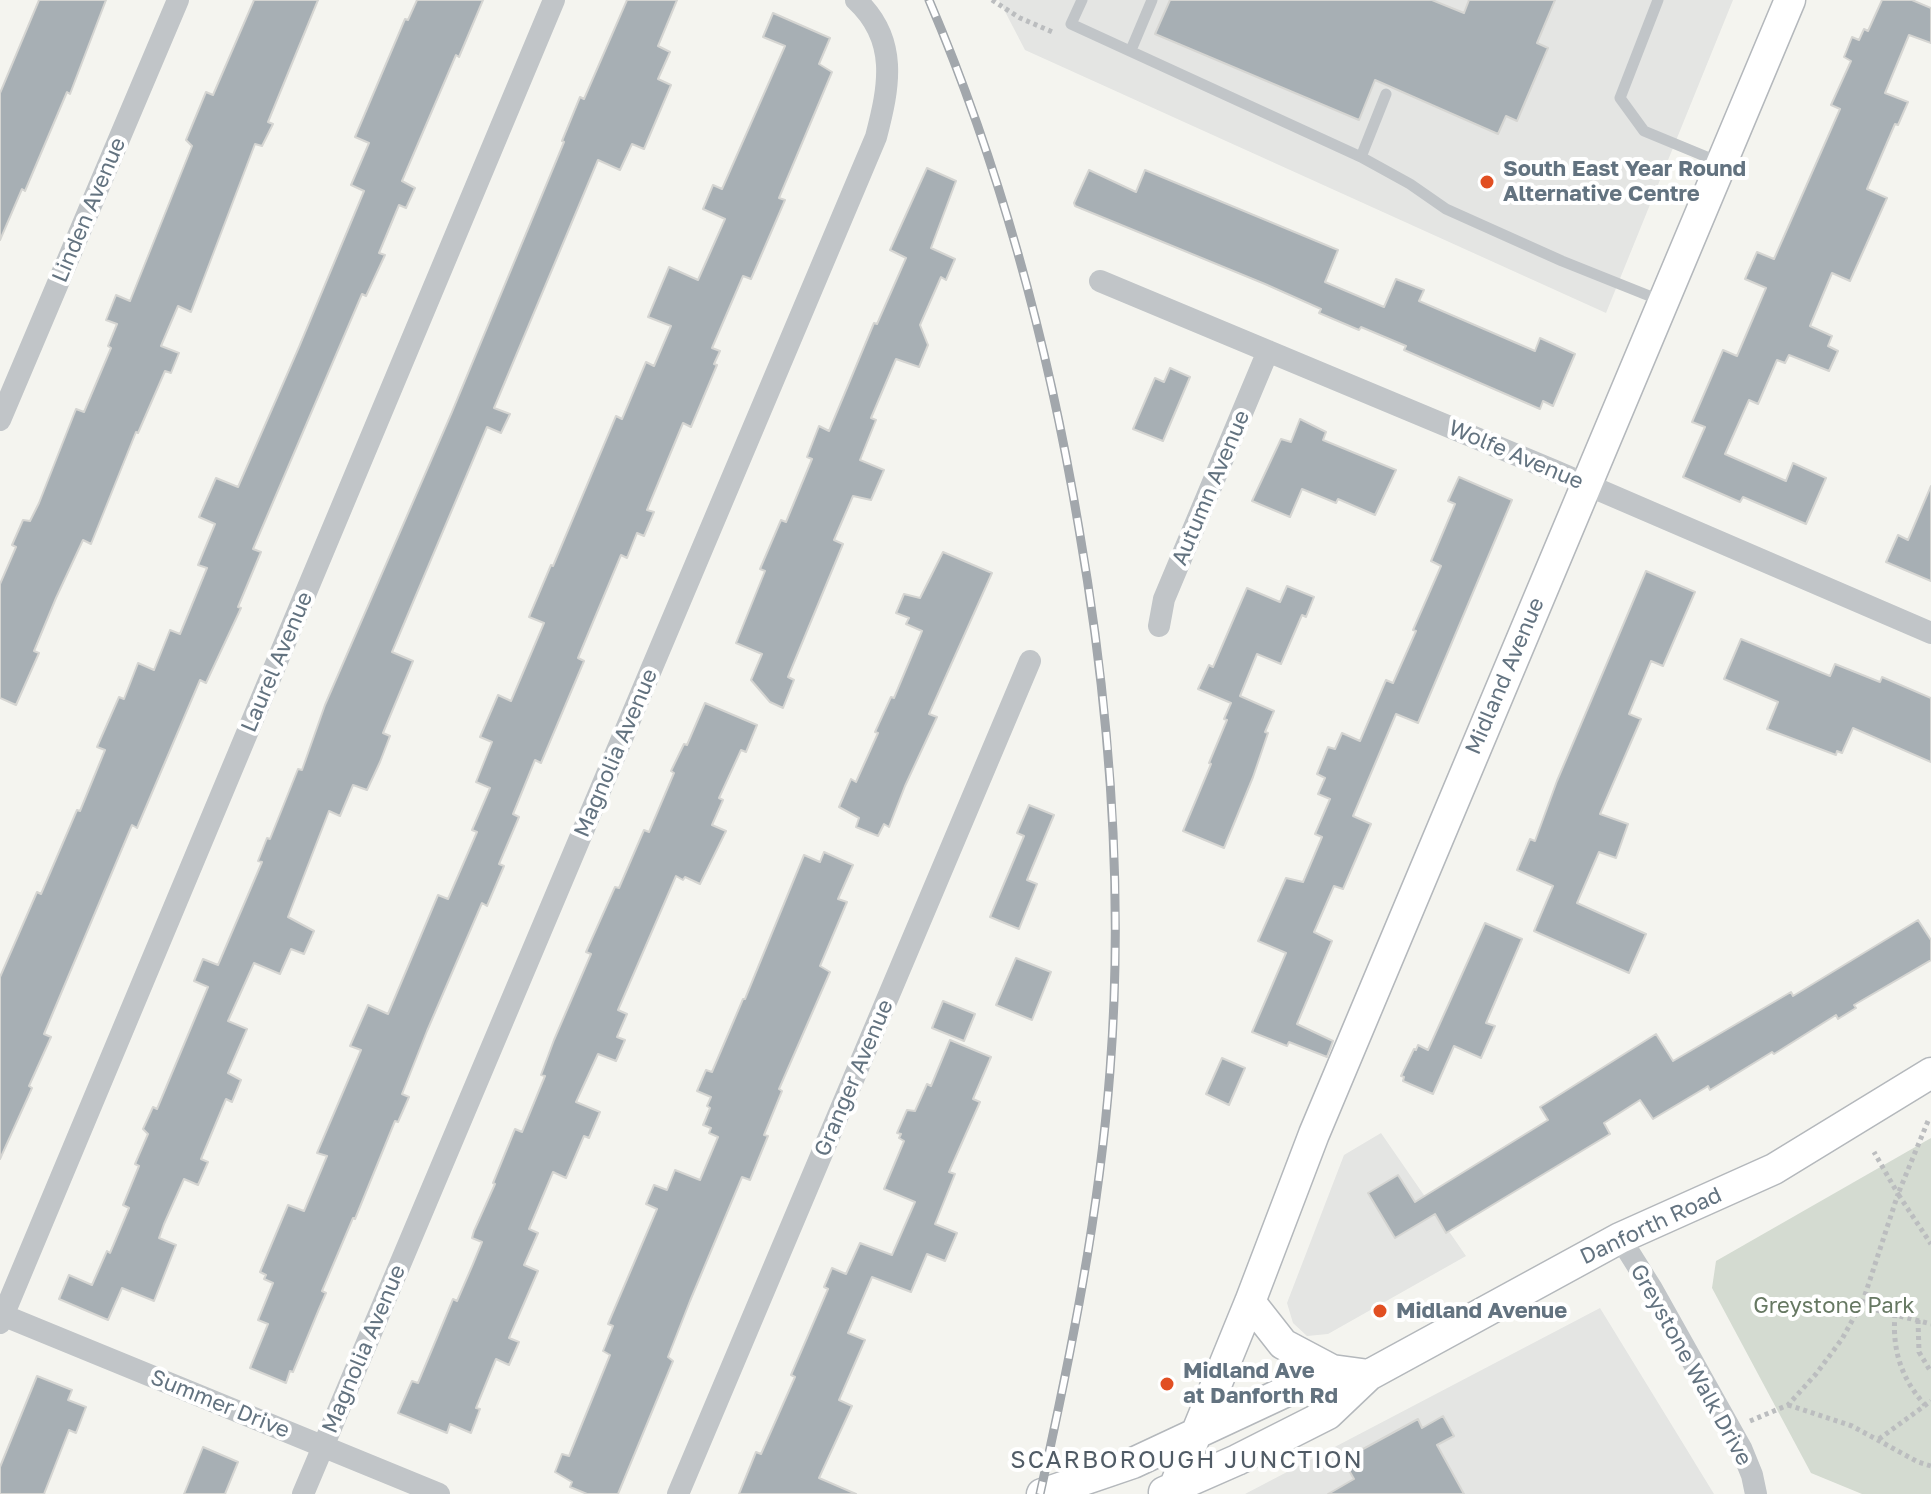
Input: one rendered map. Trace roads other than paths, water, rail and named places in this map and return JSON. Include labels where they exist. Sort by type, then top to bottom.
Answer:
[{"type":"main road","name":"Midland Avenue","points":[[1169,1493],[1198,1431],[1314,1134],[1790,0]]},
{"type":"main road","name":"Danforth Road","points":[[1169,1493],[1328,1414],[1369,1375],[1620,1238],[1774,1169],[1931,1073]]},
{"type":"main road","points":[[1250,1302],[1283,1344],[1332,1370],[1369,1375]]},
{"type":"main road","points":[[1042,1494],[1133,1463],[1332,1370]]},
{"type":"street","name":"Linden Avenue","points":[[0,420],[178,0]]},
{"type":"street","name":"Laurel Avenue","points":[[1,1318],[554,0]]},
{"type":"street","name":"Magnolia Avenue","points":[[303,1494],[876,137],[887,93],[889,67],[877,28],[860,4]]},
{"type":"street","name":"Wolfe Avenue","points":[[1100,281],[1931,633]]},
{"type":"street","name":"Autumn Avenue","points":[[1159,626],[1164,599],[1268,351]]},
{"type":"street","name":"Granger Avenue","points":[[678,1494],[1030,661]]},
{"type":"street","name":"Greystone Walk Drive","points":[[1620,1238],[1744,1454],[1756,1494]]},
{"type":"street","name":"Summer Drive","points":[[1,1318],[439,1494]]},
{"type":"lane","points":[[1082,0],[1071,24],[1361,157],[1410,184],[1446,209],[1562,261],[1663,301]]},
{"type":"lane","points":[[1131,50],[1152,0]]},
{"type":"lane","points":[[1658,0],[1620,98],[1644,131],[1721,163]]},
{"type":"lane","points":[[1361,157],[1386,94]]},
{"type":"railway","points":[[929,0],[979,128],[1000,194],[1020,260],[1053,394],[1090,597],[1111,799],[1115,867],[1114,1003],[1105,1125],[1082,1284],[1040,1494]]},
{"type":"place","name":"South East Year Round Alternative Centre","points":[[1487,182]]},
{"type":"place","name":"Midland Avenue","points":[[1380,1311]]},
{"type":"place","name":"Midland Ave at Danforth Rd","points":[[1167,1384]]},
{"type":"district","name":"SCARBOROUGH JUNCTION","points":[[1187,1460]]},
{"type":"park label","name":"Greystone Park","points":[[1834,1306]]}]
